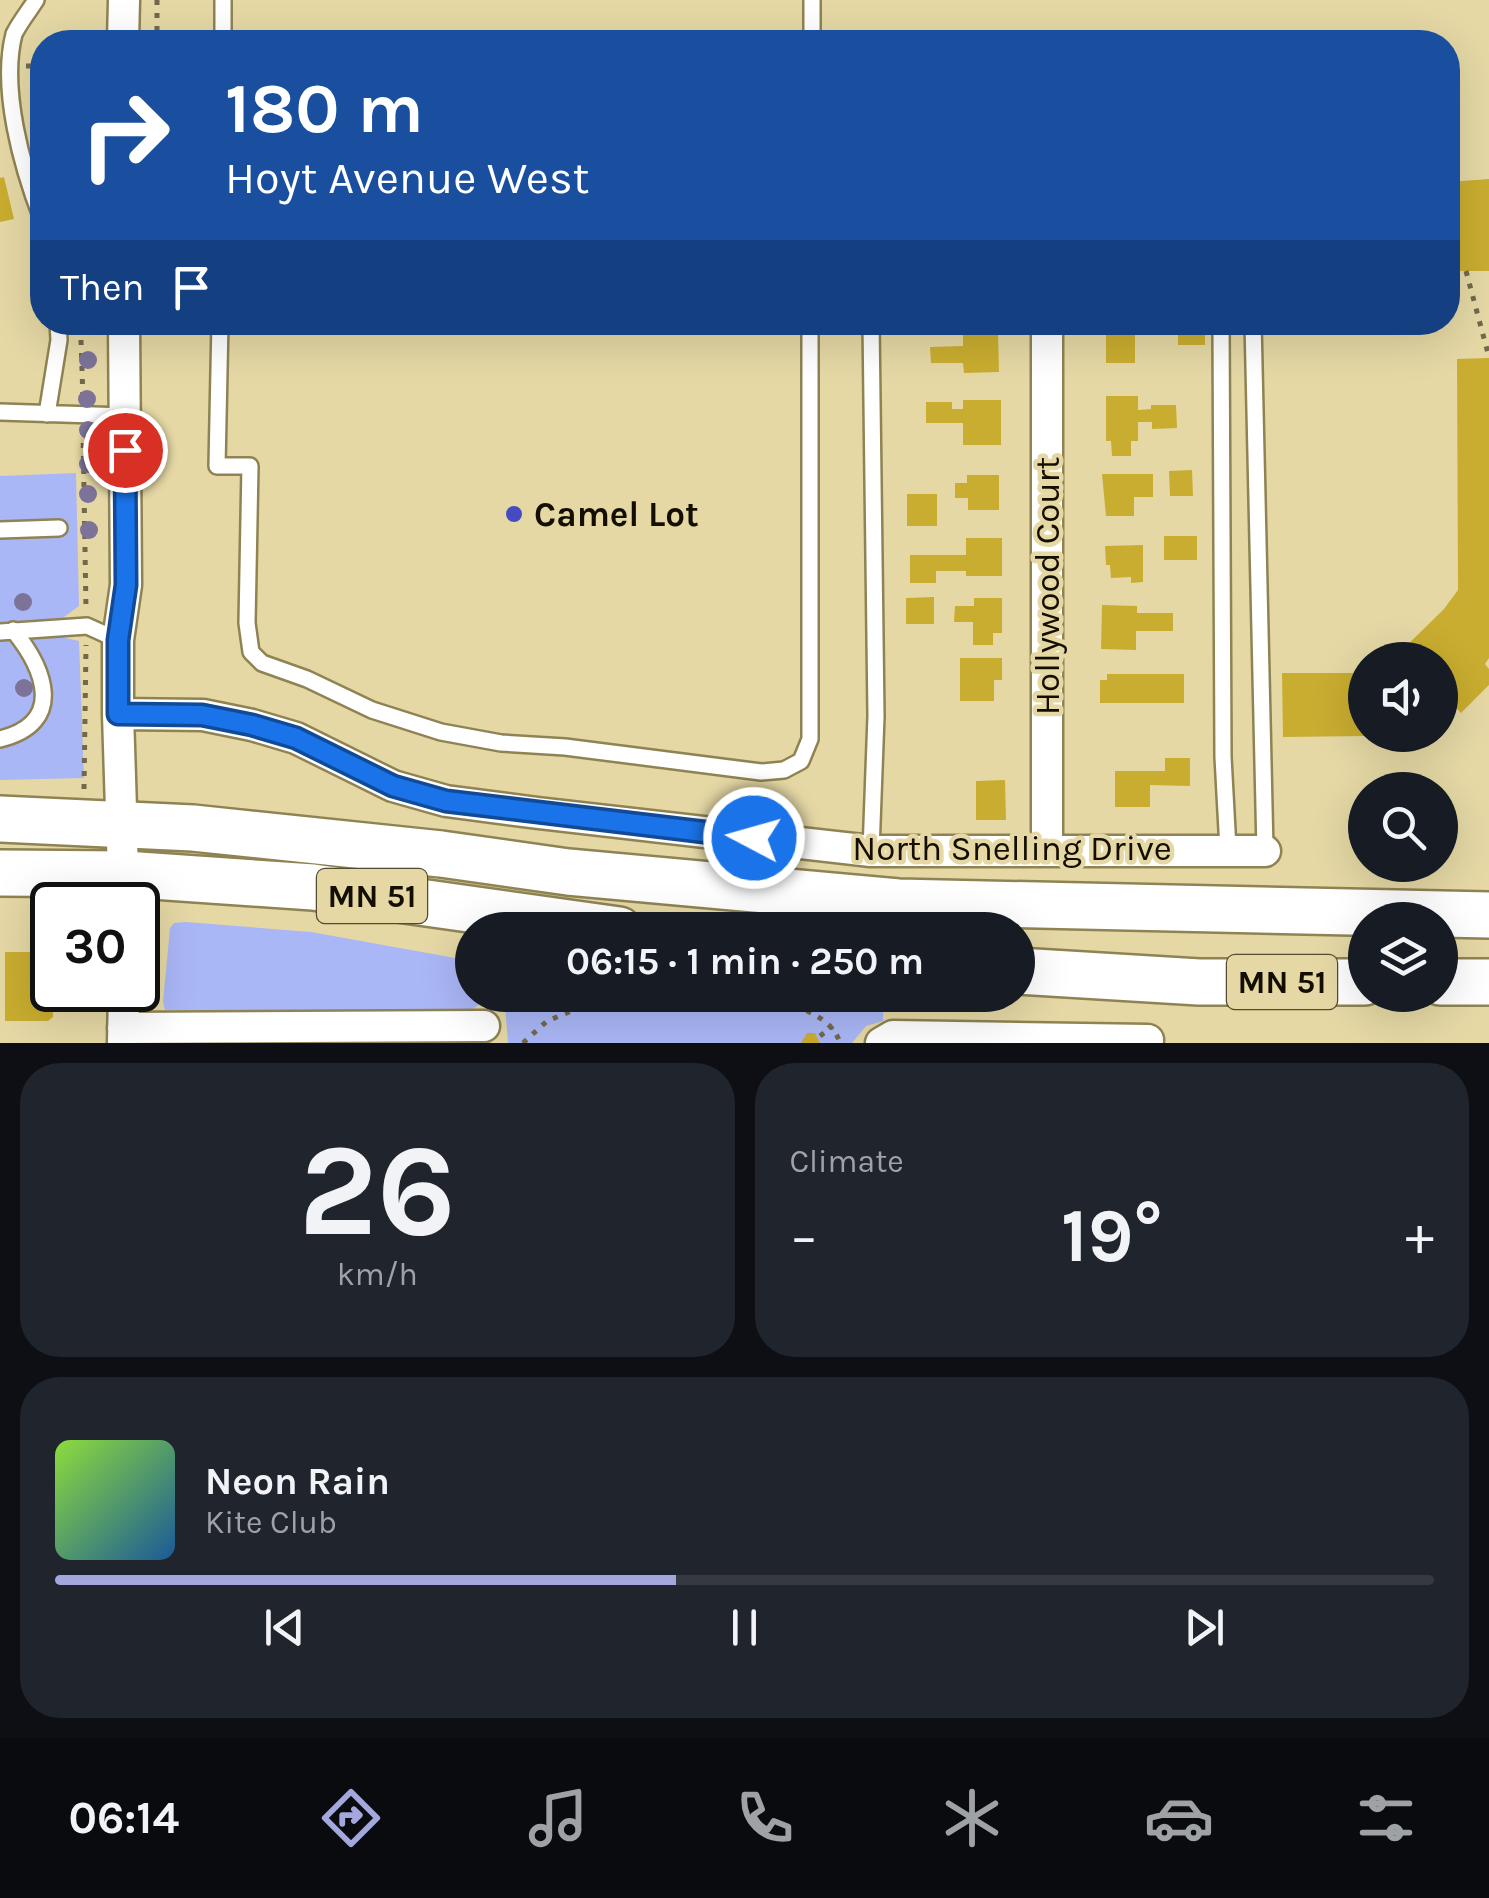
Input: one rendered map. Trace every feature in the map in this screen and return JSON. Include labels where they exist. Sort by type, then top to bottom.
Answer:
[{"type":"main road","name":"MN 51","points":[[0,819],[193,828],[441,854],[568,872],[898,902],[1489,915]]},
{"type":"main road","name":"MN 51","points":[[0,874],[62,882]]},
{"type":"main road","name":"MN 51","points":[[160,889],[314,887],[491,912]]},
{"type":"main road","name":"MN 51","points":[[1035,972],[1199,982],[1348,982]]},
{"type":"main road","points":[[1458,982],[1489,982]]},
{"type":"street","points":[[124,0],[124,30]]},
{"type":"street","points":[[124,335],[126,585],[118,640],[124,882]]},
{"type":"street","name":"Hollywood Court","points":[[1047,335],[1047,849]]},
{"type":"street","name":"North Snelling Drive","points":[[118,714],[202,715],[252,725],[296,738],[393,786],[446,801],[871,850],[1265,851]]},
{"type":"street","points":[[123,1036],[484,1026]]},
{"type":"street","points":[[881,1043],[893,1036],[1148,1040]]},
{"type":"lane","points":[[30,185],[8,122],[8,52],[14,32],[36,0]]},
{"type":"lane","points":[[223,0],[223,30]]},
{"type":"lane","points":[[812,0],[812,30]]},
{"type":"lane","points":[[47,414],[59,335]]},
{"type":"lane","points":[[220,335],[218,466],[250,466],[247,623],[251,652],[262,663],[372,710],[441,732],[501,743],[564,747],[761,772],[784,770],[801,761],[810,738],[810,335]]},
{"type":"lane","points":[[871,335],[876,716],[871,850]]},
{"type":"lane","points":[[1220,335],[1223,757],[1228,849]]},
{"type":"lane","points":[[1253,335],[1265,851]]},
{"type":"lane","points":[[0,412],[125,416]]},
{"type":"lane","points":[[0,530],[59,528]]},
{"type":"lane","points":[[7,631],[87,626],[118,640]]},
{"type":"lane","points":[[0,739],[26,728],[43,703],[40,669],[7,631]]},
{"type":"path","points":[[157,0],[158,30]]},
{"type":"path","points":[[1466,271],[1489,357]]},
{"type":"path","points":[[80,336],[87,626],[84,787]]},
{"type":"path","points":[[523,1043],[547,1020],[567,1012]]},
{"type":"path","points":[[807,1012],[832,1026],[840,1043]]},
{"type":"path","points":[[820,1036],[832,1026]]},
{"type":"shaded area","points":[[76,473],[79,606],[52,626],[52,635],[79,641],[84,778],[0,780],[0,476]]},
{"type":"shaded area","points":[[174,923],[311,932],[455,958],[455,1012],[467,1012],[464,1013],[165,1010],[170,928]]},
{"type":"shaded area","points":[[505,1012],[883,1012],[883,1021],[866,1026],[852,1043],[508,1043]]},
{"type":"building","points":[[4,177],[14,219],[0,222],[0,178]]},
{"type":"building","points":[[1489,179],[1489,271],[1460,271],[1460,181]]},
{"type":"building","points":[[963,335],[998,335],[999,372],[964,373],[963,363],[931,363],[930,347],[963,346]]},
{"type":"building","points":[[1106,335],[1135,335],[1135,363],[1106,363]]},
{"type":"building","points":[[1178,335],[1205,335],[1205,345],[1178,345]]},
{"type":"building","points":[[1489,358],[1489,658],[1485,664],[1489,685],[1461,713],[1458,642],[1410,642],[1458,590],[1457,359]]},
{"type":"building","points":[[1106,396],[1138,396],[1138,410],[1151,409],[1151,405],[1176,405],[1177,428],[1152,429],[1152,422],[1138,422],[1138,441],[1131,441],[1131,456],[1112,456],[1111,441],[1106,441]]},
{"type":"building","points":[[963,400],[1001,400],[1001,445],[963,445],[963,423],[926,423],[926,402],[952,402],[952,409],[963,409]]},
{"type":"building","points":[[1192,470],[1193,496],[1170,496],[1169,471]]},
{"type":"building","points":[[1102,474],[1153,474],[1153,497],[1134,497],[1134,516],[1106,516]]},
{"type":"building","points":[[967,475],[999,475],[999,510],[968,510],[968,498],[955,498],[955,483],[967,483]]},
{"type":"building","points":[[907,494],[937,494],[937,526],[907,526]]},
{"type":"building","points":[[1164,536],[1197,536],[1197,560],[1164,560]]},
{"type":"building","points":[[966,538],[1002,538],[1002,576],[936,571],[936,583],[910,583],[910,555],[966,555]]},
{"type":"building","points":[[1143,545],[1143,582],[1131,583],[1131,577],[1111,578],[1105,546]]},
{"type":"building","points":[[934,597],[934,624],[906,624],[906,598]]},
{"type":"building","points":[[974,598],[1002,598],[1002,633],[993,633],[993,645],[973,645],[973,622],[954,622],[955,606],[974,606]]},
{"type":"building","points":[[1102,605],[1137,606],[1137,613],[1173,613],[1173,631],[1136,631],[1136,650],[1101,649]]},
{"type":"building","points":[[960,658],[1002,658],[1002,680],[994,680],[994,701],[960,701]]},
{"type":"building","points":[[1282,673],[1348,673],[1348,736],[1283,737]]},
{"type":"building","points":[[1107,674],[1184,674],[1184,703],[1100,703],[1100,680],[1107,680]]},
{"type":"building","points":[[1165,758],[1190,758],[1190,786],[1150,785],[1150,807],[1115,807],[1115,771],[1165,771]]},
{"type":"building","points":[[1005,780],[1006,820],[976,820],[976,781]]},
{"type":"building","points":[[5,952],[30,952],[30,1012],[53,1012],[53,1017],[48,1021],[5,1021]]},
{"type":"building","points":[[807,1033],[815,1033],[820,1043],[801,1043]]},
{"type":"place","name":"Camel Lot","points":[[514,514]]},
{"type":"route","points":[[125,450],[126,585],[118,640],[118,714],[202,715],[252,725],[296,738],[393,786],[446,801],[754,838]]}]
